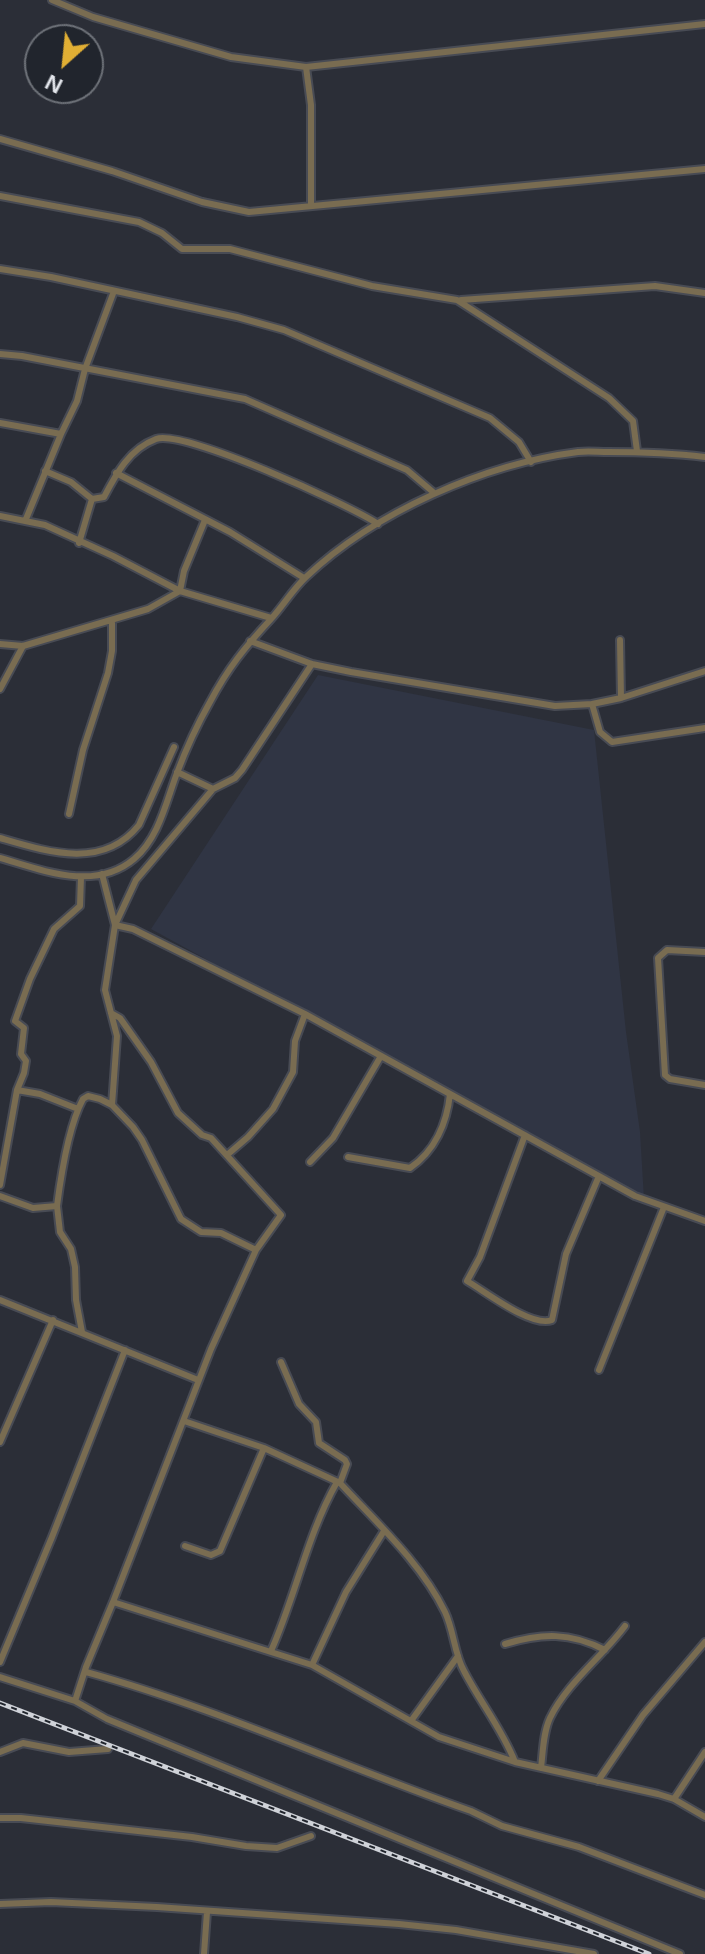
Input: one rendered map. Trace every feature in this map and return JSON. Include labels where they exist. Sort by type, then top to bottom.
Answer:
[{"type":"street","points":[[52,0],[93,17],[231,57],[306,67],[705,24]]},
{"type":"street","points":[[306,67],[311,105],[311,205]]},
{"type":"street","points":[[0,139],[112,171],[217,206],[249,212],[705,169]]},
{"type":"street","points":[[0,196],[139,222],[162,233],[182,249],[230,249],[372,286],[457,300],[655,286],[705,293]]},
{"type":"street","points":[[0,269],[51,277],[262,323],[372,366],[490,418],[519,442],[531,462]]},
{"type":"street","points":[[26,519],[77,401],[85,369],[114,291]]},
{"type":"street","points":[[457,300],[619,407],[633,421],[637,451]]},
{"type":"street","points":[[0,354],[245,399],[407,470],[433,492]]},
{"type":"street","points":[[0,423],[61,434]]},
{"type":"street","points":[[45,471],[71,482],[92,499],[104,497],[116,473],[142,446],[158,438],[171,438],[268,470],[378,524]]},
{"type":"street","points":[[0,858],[81,877],[102,874],[134,859],[159,823],[200,719],[238,654],[304,578],[378,524],[433,492],[531,462],[580,451],[637,451],[705,457]]},
{"type":"street","points":[[116,473],[304,578]]},
{"type":"street","points":[[79,543],[92,499]]},
{"type":"street","points":[[0,516],[45,525],[180,591],[271,618]]},
{"type":"street","points":[[0,644],[23,646],[159,605],[180,591],[184,571],[205,520]]},
{"type":"street","points":[[69,814],[83,750],[108,673],[112,621]]},
{"type":"street","points":[[620,640],[621,698]]},
{"type":"street","points":[[250,641],[312,664],[555,706],[592,704],[621,698],[705,671]]},
{"type":"street","points":[[0,689],[23,646]]},
{"type":"street","points":[[112,1105],[117,1051],[115,1022],[105,990],[115,925],[136,880],[213,789],[235,778],[242,770],[312,664]]},
{"type":"street","points":[[592,704],[600,732],[612,742],[705,728]]},
{"type":"street","points":[[0,838],[42,850],[84,855],[119,844],[139,825],[174,747]]},
{"type":"street","points":[[177,772],[213,789]]},
{"type":"street","points":[[102,874],[115,925]]},
{"type":"street","points":[[0,1185],[17,1090],[26,1061],[21,1054],[24,1028],[15,1021],[30,979],[54,929],[80,906],[81,877]]},
{"type":"street","points":[[115,925],[133,929],[305,1014],[635,1196],[705,1221]]},
{"type":"street","points":[[705,952],[667,950],[658,958],[665,1075],[670,1079],[705,1085]]},
{"type":"street","points":[[75,1701],[198,1380],[256,1250],[281,1215],[211,1138],[202,1135],[178,1113],[151,1062],[120,1018],[111,1013]]},
{"type":"street","points":[[227,1155],[273,1109],[293,1072],[295,1041],[305,1014]]},
{"type":"street","points":[[310,1162],[333,1138],[381,1056]]},
{"type":"street","points":[[17,1090],[40,1094],[78,1109]]},
{"type":"street","points":[[348,1157],[410,1168],[422,1159],[440,1133],[448,1112],[450,1094]]},
{"type":"street","points":[[82,1332],[76,1300],[75,1267],[71,1249],[60,1232],[57,1206],[62,1170],[78,1109],[88,1096],[112,1105],[142,1140],[181,1219],[201,1232],[217,1232],[256,1250]]},
{"type":"street","points":[[525,1135],[480,1257],[467,1281],[516,1311],[543,1322],[552,1320],[566,1254],[599,1176]]},
{"type":"street","points":[[0,1196],[33,1208],[57,1206]]},
{"type":"street","points":[[599,1370],[664,1207]]},
{"type":"street","points":[[0,1300],[198,1380]]},
{"type":"street","points":[[0,1442],[53,1320]]},
{"type":"street","points":[[0,1662],[125,1350]]},
{"type":"street","points":[[271,1651],[285,1619],[293,1586],[317,1520],[347,1464],[319,1443],[316,1422],[299,1404],[281,1362]]},
{"type":"street","points":[[184,1421],[264,1448],[339,1483],[384,1531],[433,1591],[449,1624],[465,1674],[490,1712],[515,1762]]},
{"type":"street","points":[[185,1546],[211,1555],[220,1551],[264,1448]]},
{"type":"street","points":[[312,1665],[346,1592],[384,1531]]},
{"type":"street","points":[[113,1602],[312,1665],[439,1737],[515,1762],[674,1799],[705,1817]]},
{"type":"street","points":[[541,1768],[549,1721],[566,1693],[625,1626]]},
{"type":"street","points":[[505,1644],[540,1635],[560,1634],[605,1650]]},
{"type":"street","points":[[598,1781],[643,1715],[705,1642]]},
{"type":"street","points":[[411,1721],[458,1656]]},
{"type":"street","points":[[86,1672],[116,1679],[240,1723],[471,1811],[502,1826],[579,1847],[705,1895]]},
{"type":"street","points":[[0,1677],[75,1701],[107,1719],[679,1954]]},
{"type":"street","points":[[0,1752],[23,1743],[69,1752],[108,1749]]},
{"type":"street","points":[[674,1799],[705,1752]]},
{"type":"street","points":[[0,1818],[277,1848],[311,1836]]},
{"type":"street","points":[[0,1904],[51,1902],[399,1924],[456,1930],[594,1954]]},
{"type":"street","points":[[204,1954],[207,1912]]},
{"type":"shaded area","points":[[318,675],[594,730],[626,1032],[640,1132],[644,1199],[151,929]]},
{"type":"railway","points":[[0,1703],[649,1954]]}]
